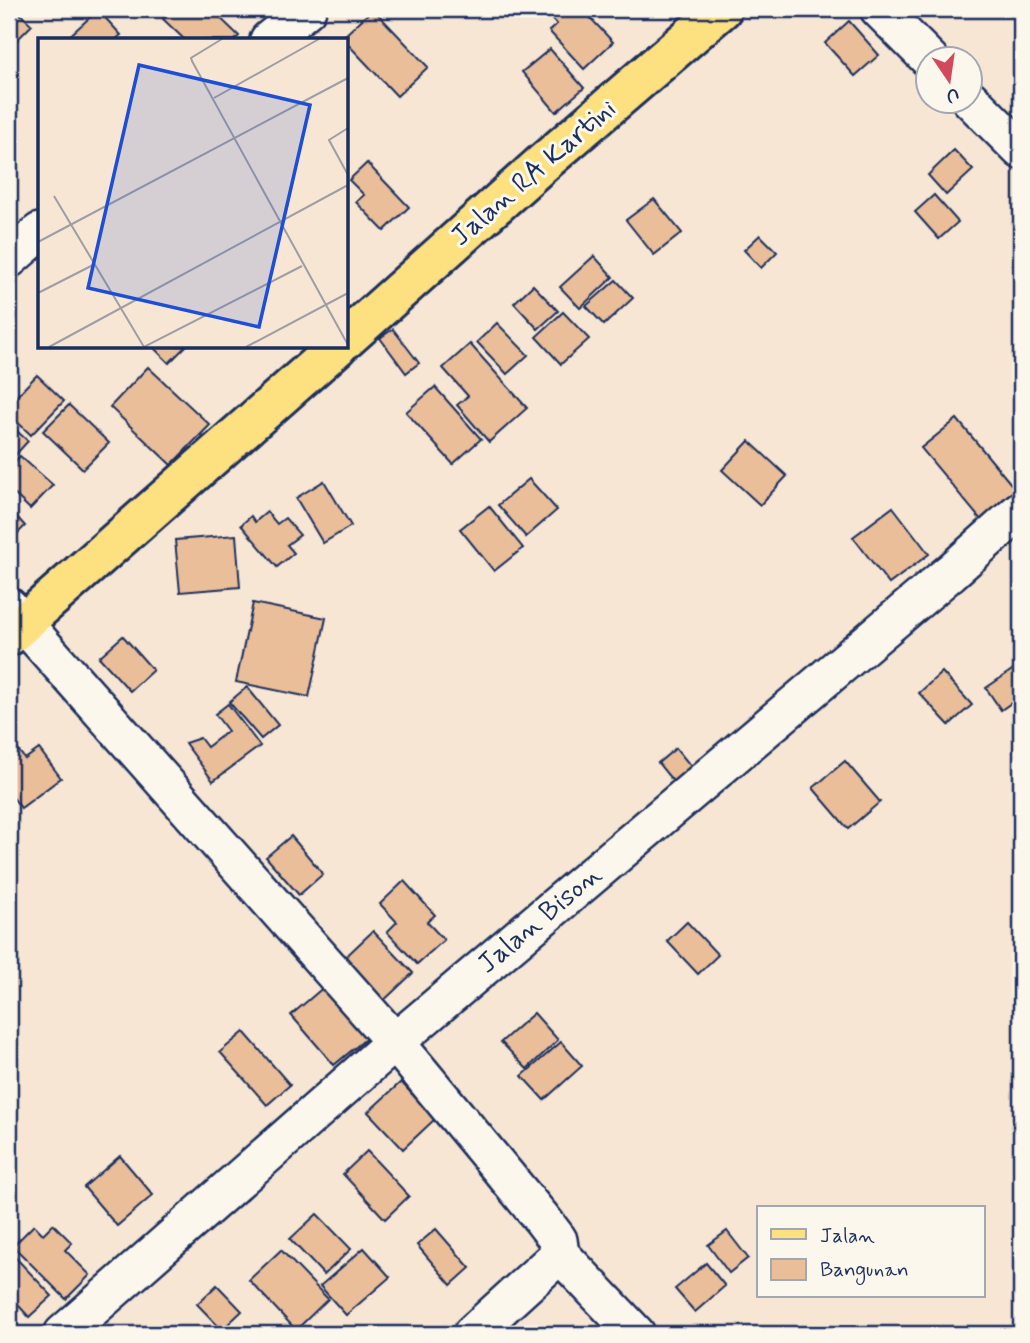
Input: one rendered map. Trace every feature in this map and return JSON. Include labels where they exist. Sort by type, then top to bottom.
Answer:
[{"type":"main road","name":"Jalan RA Kartini","points":[[348,337],[543,163],[722,9]]},
{"type":"main road","points":[[14,623],[336,348]]},
{"type":"street","points":[[271,38],[307,9]]},
{"type":"street","points":[[879,9],[916,46]]},
{"type":"street","points":[[984,112],[1021,149]]},
{"type":"street","points":[[9,259],[38,234]]},
{"type":"street","name":"Jalan Bison","points":[[63,1334],[395,1042],[1021,510]]},
{"type":"street","points":[[14,623],[395,1042],[542,1219],[558,1240],[560,1254],[636,1334]]},
{"type":"street","points":[[472,1334],[560,1254]]},
{"type":"building","points":[[9,9],[15,9],[32,25],[9,48]]},
{"type":"building","points":[[173,9],[211,9],[239,36],[183,38],[163,19]]},
{"type":"building","points":[[373,9],[428,67],[397,96],[348,44],[348,38],[342,38]]},
{"type":"building","points":[[543,9],[582,9],[613,42],[584,69],[549,31],[557,24]]},
{"type":"building","points":[[904,9],[925,9],[914,19]]},
{"type":"building","points":[[98,10],[121,35],[117,38],[67,38]]},
{"type":"building","points":[[849,21],[879,55],[855,76],[825,43]]},
{"type":"building","points":[[550,49],[584,88],[556,112],[522,72]]},
{"type":"building","points":[[954,150],[973,170],[946,195],[928,175]]},
{"type":"building","points":[[367,163],[409,207],[384,231],[356,202],[364,195],[349,180]]},
{"type":"building","points":[[934,195],[958,222],[939,239],[915,212]]},
{"type":"building","points":[[654,199],[682,233],[654,255],[626,220]]},
{"type":"building","points":[[760,235],[777,252],[761,268],[744,250]]},
{"type":"building","points":[[594,256],[613,277],[580,308],[560,287]]},
{"type":"building","points":[[616,280],[633,298],[604,325],[586,306]]},
{"type":"building","points":[[533,285],[558,311],[538,329],[514,303]]},
{"type":"building","points":[[563,312],[589,339],[561,364],[536,337]]},
{"type":"building","points":[[497,323],[528,355],[507,374],[477,342]]},
{"type":"building","points":[[393,329],[419,363],[406,373],[380,338]]},
{"type":"building","points":[[470,344],[527,408],[489,442],[457,405],[468,396],[443,368]]},
{"type":"building","points":[[154,348],[184,348],[169,363]]},
{"type":"building","points":[[148,367],[210,425],[171,465],[110,407]]},
{"type":"building","points":[[37,375],[64,401],[31,435],[9,414],[9,404]]},
{"type":"building","points":[[435,387],[481,439],[453,464],[406,412]]},
{"type":"building","points":[[69,405],[109,443],[83,469],[43,431]]},
{"type":"building","points":[[957,419],[1021,496],[986,526],[921,448]]},
{"type":"building","points":[[9,424],[28,441],[9,462]]},
{"type":"building","points":[[749,441],[787,476],[760,505],[722,470]]},
{"type":"building","points":[[20,456],[53,485],[30,509],[9,489],[9,468]]},
{"type":"building","points":[[529,479],[557,510],[526,537],[498,505]]},
{"type":"building","points":[[324,481],[351,526],[323,543],[296,498]]},
{"type":"building","points":[[489,506],[523,548],[494,571],[460,529]]},
{"type":"building","points":[[893,507],[929,554],[889,584],[853,537]]},
{"type":"building","points":[[9,508],[25,526],[9,542]]},
{"type":"building","points":[[267,512],[277,524],[285,518],[300,535],[287,545],[294,553],[277,567],[241,525],[251,516],[255,522]]},
{"type":"building","points":[[236,535],[240,587],[180,592],[175,540]]},
{"type":"building","points":[[253,603],[326,618],[309,697],[236,682]]},
{"type":"building","points":[[123,636],[153,670],[130,691],[99,657]]},
{"type":"building","points":[[1021,664],[1021,696],[1001,710],[986,688]]},
{"type":"building","points":[[942,672],[972,705],[949,725],[919,693]]},
{"type":"building","points":[[247,687],[278,725],[261,739],[229,702]]},
{"type":"building","points":[[228,704],[260,746],[213,781],[185,743],[200,738],[207,747],[228,731],[215,714]]},
{"type":"building","points":[[9,738],[25,759],[39,749],[61,778],[21,808],[9,792]]},
{"type":"building","points":[[676,748],[698,775],[680,790],[658,763]]},
{"type":"building","points":[[845,761],[880,802],[848,829],[813,788]]},
{"type":"building","points":[[291,836],[323,874],[299,895],[266,857]]},
{"type":"building","points":[[404,881],[435,915],[427,922],[444,940],[417,964],[387,932],[397,922],[380,904]]},
{"type":"building","points":[[687,922],[718,955],[698,974],[667,941]]},
{"type":"building","points":[[373,931],[413,973],[378,1006],[338,964]]},
{"type":"building","points":[[325,986],[368,1037],[334,1065],[291,1015]]},
{"type":"building","points":[[534,1013],[558,1040],[527,1069],[501,1042]]},
{"type":"building","points":[[244,1032],[290,1085],[267,1105],[220,1052]]},
{"type":"building","points":[[561,1042],[582,1066],[544,1100],[522,1076]]},
{"type":"building","points":[[401,1082],[435,1119],[403,1149],[368,1112]]},
{"type":"building","points":[[367,1151],[409,1196],[385,1219],[343,1174]]},
{"type":"building","points":[[120,1156],[153,1195],[117,1226],[84,1187]]},
{"type":"building","points":[[317,1214],[351,1249],[324,1275],[290,1239]]},
{"type":"building","points":[[53,1224],[72,1243],[65,1250],[90,1275],[66,1299],[13,1246],[34,1225],[43,1234]]},
{"type":"building","points":[[436,1229],[470,1268],[451,1285],[417,1245]]},
{"type":"building","points":[[727,1231],[748,1258],[729,1273],[708,1245]]},
{"type":"building","points":[[364,1248],[390,1277],[346,1315],[320,1286]]},
{"type":"building","points":[[281,1250],[328,1299],[296,1330],[249,1280]]},
{"type":"building","points":[[14,1256],[52,1296],[29,1317],[9,1295],[9,1261]]},
{"type":"building","points":[[706,1263],[725,1286],[695,1312],[675,1289]]},
{"type":"building","points":[[217,1285],[242,1311],[222,1330],[197,1304]]}]
